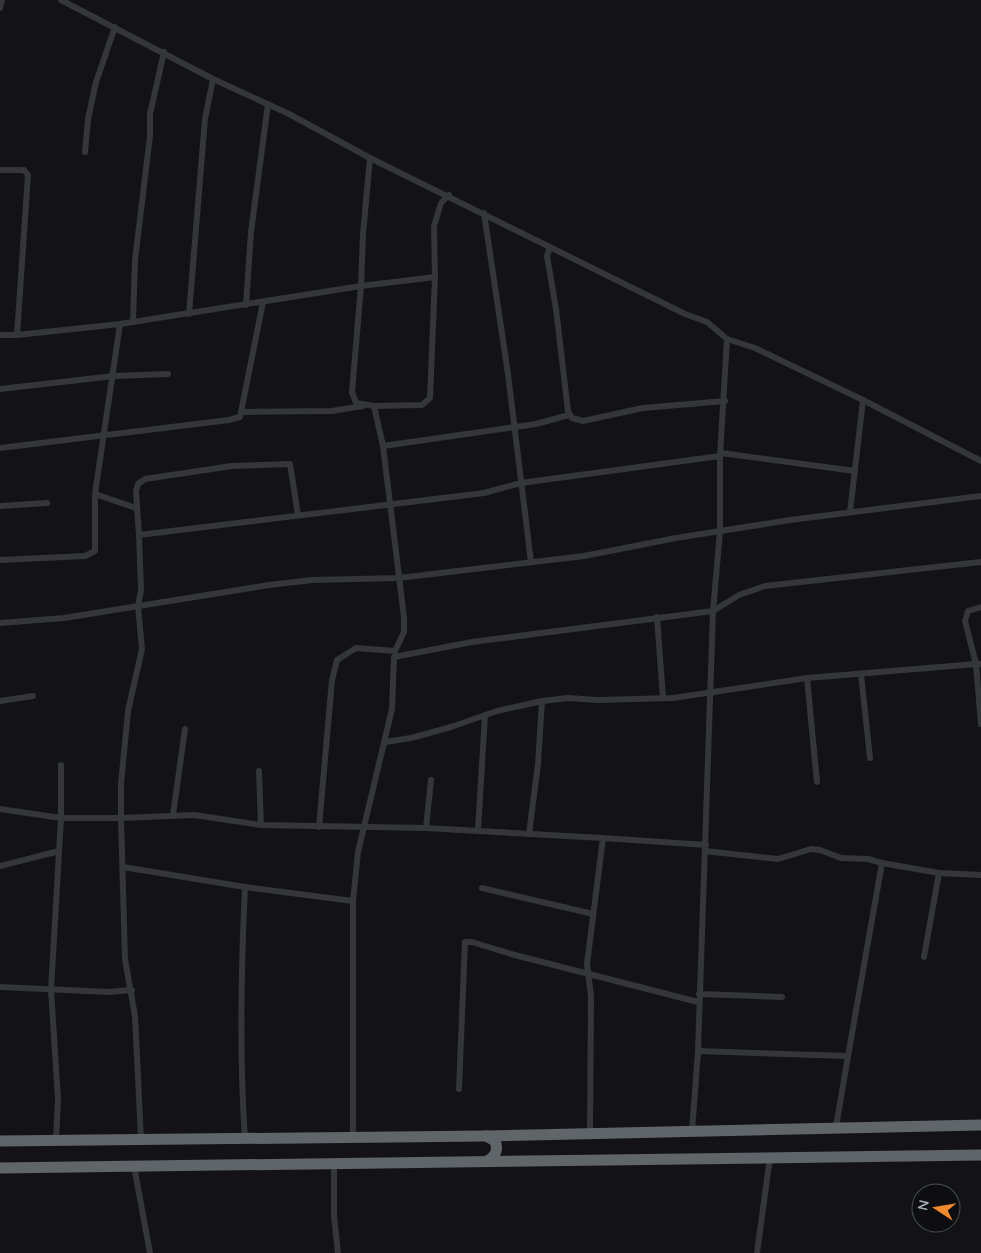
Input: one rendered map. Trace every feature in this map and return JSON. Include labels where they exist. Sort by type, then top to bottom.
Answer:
[{"type":"highway","points":[[0,1141],[486,1136],[981,1125]]},
{"type":"highway","points":[[486,1136],[492,1138],[497,1144],[495,1155],[487,1161]]},
{"type":"highway","points":[[0,1168],[981,1155]]},
{"type":"street","points":[[0,8],[2,0]]},
{"type":"street","points":[[61,0],[213,79],[268,104],[370,158],[484,212],[685,314],[707,322],[727,339],[755,348],[863,400],[981,461]]},
{"type":"street","points":[[85,152],[88,119],[96,82],[115,27]]},
{"type":"street","points":[[133,322],[136,260],[150,136],[150,114],[164,52]]},
{"type":"street","points":[[189,314],[204,119],[213,79]]},
{"type":"street","points":[[246,305],[251,232],[268,104]]},
{"type":"street","points":[[364,406],[356,403],[352,392],[370,158]]},
{"type":"street","points":[[0,170],[24,170],[28,175],[17,335]]},
{"type":"street","points":[[242,412],[332,411],[392,404],[422,405],[430,398],[435,278],[434,226],[441,203],[448,195]]},
{"type":"street","points":[[484,212],[508,374],[531,562]]},
{"type":"street","points":[[550,247],[547,256],[569,415]]},
{"type":"street","points":[[0,334],[17,335],[120,324],[361,286],[435,278]]},
{"type":"street","points":[[0,448],[229,420],[240,417],[263,302]]},
{"type":"street","points":[[0,560],[91,555],[96,547],[96,494],[120,324]]},
{"type":"street","points":[[692,1131],[698,1051],[698,1002],[700,994],[706,848],[713,611],[720,531],[720,455],[727,339]]},
{"type":"street","points":[[0,389],[114,376],[168,374]]},
{"type":"street","points":[[850,512],[863,400]]},
{"type":"street","points":[[383,446],[514,428],[569,415],[583,421],[643,408],[724,401]]},
{"type":"street","points":[[353,1138],[353,900],[356,866],[392,709],[395,654],[404,632],[391,504],[383,446],[374,406]]},
{"type":"street","points":[[138,535],[484,493],[521,483],[720,455],[855,470]]},
{"type":"street","points":[[141,1139],[138,1059],[132,990],[125,959],[121,818],[121,784],[128,711],[142,649],[138,606],[140,590],[136,508],[138,484],[145,479],[232,466],[290,464],[298,515]]},
{"type":"street","points":[[96,494],[136,508]]},
{"type":"street","points":[[0,623],[64,618],[295,582],[399,578],[584,556],[720,531],[850,512],[981,496]]},
{"type":"street","points":[[0,506],[47,503]]},
{"type":"street","points":[[319,827],[332,680],[337,660],[356,648],[395,654],[472,642],[535,636],[657,617],[713,611],[739,595],[765,586],[981,562]]},
{"type":"street","points":[[981,607],[968,610],[966,615],[978,664],[981,724]]},
{"type":"street","points":[[657,617],[662,698]]},
{"type":"street","points":[[384,742],[443,730],[485,715],[542,701],[568,698],[598,700],[662,698],[807,678],[978,664]]},
{"type":"street","points":[[861,674],[870,758]]},
{"type":"street","points":[[807,678],[817,782]]},
{"type":"street","points":[[0,701],[33,696]]},
{"type":"street","points":[[529,834],[538,764],[542,701]]},
{"type":"street","points":[[478,830],[485,715]]},
{"type":"street","points":[[173,815],[185,728]]},
{"type":"street","points":[[56,1140],[58,1099],[51,990],[61,818],[61,765]]},
{"type":"street","points":[[259,771],[261,825]]},
{"type":"street","points":[[426,828],[431,780]]},
{"type":"street","points":[[0,809],[61,818],[194,815],[261,825],[426,828],[604,838],[706,848],[778,859],[811,849],[820,850],[841,858],[868,859],[939,873],[981,874]]},
{"type":"street","points":[[590,1134],[591,996],[587,964],[604,838]]},
{"type":"street","points":[[0,866],[59,851]]},
{"type":"street","points":[[836,1127],[882,863]]},
{"type":"street","points":[[123,867],[245,887],[353,900]]},
{"type":"street","points":[[924,957],[939,873]]},
{"type":"street","points":[[245,887],[242,947],[242,1087],[245,1138]]},
{"type":"street","points":[[482,888],[593,914]]},
{"type":"street","points":[[459,1089],[465,942],[472,942],[589,975],[698,1002]]},
{"type":"street","points":[[0,987],[109,992],[132,990]]},
{"type":"street","points":[[700,994],[782,997]]},
{"type":"street","points":[[698,1051],[848,1056]]},
{"type":"street","points":[[757,1253],[770,1157]]},
{"type":"street","points":[[334,1163],[334,1216],[338,1253]]},
{"type":"street","points":[[134,1165],[150,1253]]}]
